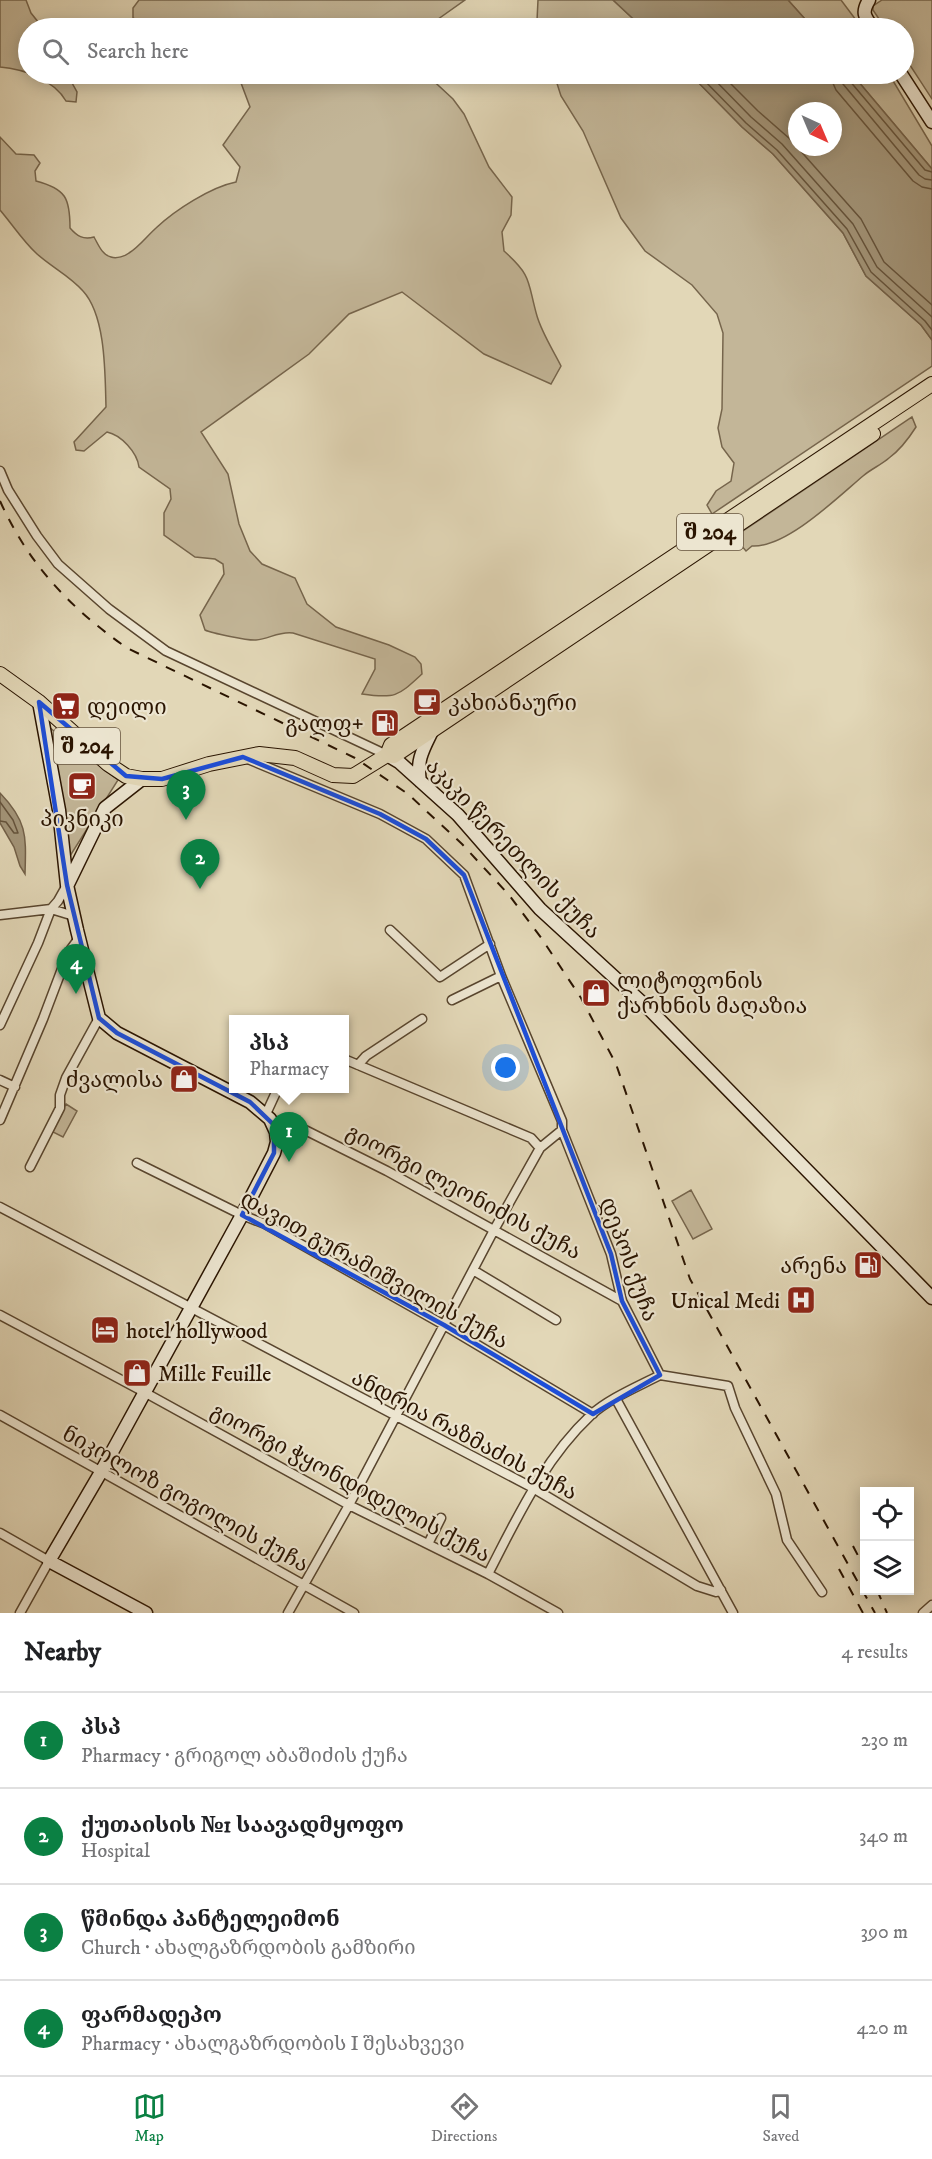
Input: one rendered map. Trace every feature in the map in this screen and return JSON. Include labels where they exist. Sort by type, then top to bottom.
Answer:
[{"type":"main road","name":"შ 204","points":[[387,755],[394,756],[433,729],[491,683],[932,384]]},
{"type":"main road","name":"შ 204","points":[[0,674],[39,702],[108,764],[126,776],[162,779],[209,764],[259,754],[295,758],[333,775],[358,774],[387,755],[391,746],[932,395]]},
{"type":"street","points":[[867,4],[864,14],[867,18]]},
{"type":"street","points":[[907,84],[932,122]]},
{"type":"street","name":"აკაკი წერეთლის ქუჩა","points":[[0,471],[8,490],[58,564],[109,609],[166,651],[399,762],[458,815],[540,909],[650,1010],[932,1298]]},
{"type":"street","points":[[39,702],[59,810],[67,885],[99,1018],[117,1033],[229,1090]]},
{"type":"street","points":[[420,781],[417,768],[419,759],[433,729]]},
{"type":"street","name":"დეპოს ქუჩა","points":[[243,757],[380,814],[426,838],[464,875],[501,976],[562,1121],[562,1130],[611,1254],[622,1301],[660,1375]]},
{"type":"street","points":[[0,1025],[51,909],[67,885],[105,808],[142,779]]},
{"type":"street","points":[[0,915],[51,909],[74,916]]},
{"type":"street","points":[[390,930],[441,977],[490,944]]},
{"type":"street","points":[[0,1120],[68,953],[79,939]]},
{"type":"street","points":[[452,1000],[501,976]]},
{"type":"street","points":[[30,1167],[60,1108],[60,1095],[66,1078],[99,1018]]},
{"type":"street","points":[[358,1065],[366,1056],[422,1019]]},
{"type":"street","points":[[349,1061],[531,1138],[540,1148]]},
{"type":"street","points":[[0,1080],[15,1087]]},
{"type":"street","points":[[20,1613],[101,1472],[274,1153],[277,1142],[274,1125],[266,1114],[235,1093]]},
{"type":"street","points":[[266,1114],[276,1093]]},
{"type":"street","name":"გიორგი ლეონიძის ქუჩა","points":[[274,1125],[293,1124],[396,1176],[622,1301]]},
{"type":"street","points":[[288,1613],[540,1148],[562,1130]]},
{"type":"street","name":"დავით გურამიშვილის ქუჩა","points":[[137,1163],[265,1224],[444,1325],[593,1414]]},
{"type":"street","name":"ანდრია რაზმაძის ქუჩა","points":[[0,1207],[533,1488],[697,1586],[716,1592],[721,1590]]},
{"type":"street","points":[[473,1270],[556,1320]]},
{"type":"street","name":"გიორგი ჭყონდიდელის ქუჩა","points":[[0,1315],[349,1504],[488,1574],[557,1613]]},
{"type":"street","points":[[488,1574],[533,1488],[563,1446],[593,1414],[660,1375],[728,1386],[735,1408],[776,1494],[787,1540],[822,1592]]},
{"type":"street","points":[[616,1399],[732,1612]]},
{"type":"street","name":"ნიკოლოზ გოგოლის ქუჩა","points":[[0,1415],[354,1613]]},
{"type":"street","points":[[428,1544],[441,1518]]},
{"type":"street","points":[[0,1533],[146,1613]]},
{"type":"street","points":[[923,1613],[932,1605]]},
{"type":"highlighted area","points":[[39,702],[126,776],[162,779],[243,757],[380,814],[426,839],[464,875],[611,1254],[622,1301],[660,1375],[593,1414],[444,1325],[242,1215],[274,1153],[274,1125],[250,1102],[117,1033],[99,1018],[67,885]]},
{"type":"shaded area","points":[[0,0],[26,0],[35,18],[18,18],[18,70],[0,67]]},
{"type":"shaded area","points":[[139,0],[465,0],[440,18],[133,18],[133,8]]},
{"type":"shaded area","points":[[538,0],[613,0],[632,18],[537,18]]},
{"type":"shaded area","points":[[788,0],[841,0],[854,18],[804,18]]},
{"type":"shaded area","points":[[882,0],[932,0],[932,99],[914,71],[914,18],[878,18],[873,6]]},
{"type":"shaded area","points":[[49,84],[73,84],[77,92],[76,102],[66,101]]},
{"type":"shaded area","points":[[241,84],[437,84],[453,99],[464,114],[489,167],[512,197],[511,215],[502,232],[504,251],[520,267],[528,280],[539,322],[561,366],[551,384],[484,354],[402,292],[349,314],[309,354],[201,432],[228,474],[239,524],[250,551],[262,564],[295,578],[307,604],[336,627],[389,645],[415,657],[421,664],[422,674],[407,687],[390,696],[362,694],[375,669],[375,659],[293,633],[252,640],[205,630],[200,615],[224,574],[223,564],[215,559],[195,557],[164,535],[164,513],[171,499],[170,489],[139,467],[132,450],[123,440],[107,432],[84,451],[76,450],[74,442],[106,407],[103,346],[96,315],[83,291],[36,253],[0,210],[0,137],[16,154],[34,155],[40,163],[35,171],[36,181],[60,191],[64,196],[69,209],[70,228],[75,233],[83,238],[94,237],[105,254],[116,258],[121,257],[136,248],[164,221],[183,207],[205,194],[236,182],[240,167],[223,145],[250,107]]},
{"type":"shaded area","points":[[557,84],[700,84],[742,127],[773,154],[843,233],[866,276],[921,325],[932,340],[932,366],[712,514],[707,505],[716,491],[731,481],[734,463],[722,447],[718,428],[722,409],[723,333],[717,314],[692,285],[645,251],[621,218],[583,131],[561,96]]},
{"type":"shaded area","points":[[860,84],[895,84],[932,146],[932,169]]},
{"type":"shaded area","points":[[912,417],[916,427],[897,451],[795,531],[780,539],[752,546],[746,551],[734,537]]},
{"type":"shaded area","points":[[45,724],[118,780],[70,856]]},
{"type":"shaded area","points":[[66,1104],[77,1111],[63,1137],[51,1131]]},
{"type":"shaded area","points":[[691,1190],[712,1229],[693,1239],[672,1201]]},
{"type":"water","points":[[613,0],[788,0],[804,18],[632,18]]},
{"type":"water","points":[[700,84],[860,84],[932,169],[932,340],[921,325],[866,276],[843,233],[773,154],[742,127]]},
{"type":"water","points":[[0,793],[16,813],[23,830],[25,874],[14,847],[0,823]]},
{"type":"railway","points":[[0,501],[24,545],[53,584],[106,633],[127,648],[355,758],[408,794],[462,844],[509,895],[542,939],[581,998],[616,1064],[690,1279],[875,1613]]},
{"type":"railway","points":[[853,1546],[860,1559]]},
{"type":"railway","points":[[839,1569],[863,1613]]},
{"type":"railway","points":[[879,1595],[887,1613]]},
{"type":"place","name":"კახიანაური","points":[[427,702]]},
{"type":"place","name":"დეილი","points":[[66,706]]},
{"type":"place","name":"გალფ+","points":[[385,723]]},
{"type":"place","name":"პიკნიკი","points":[[82,786]]},
{"type":"place","name":"წმინდა პანტელეიმონ","points":[[186,820]]},
{"type":"place","name":"ქუთაისის №1 საავადმყოფო","points":[[200,889]]},
{"type":"place","name":"ლიტოფონის ქარხნის მაღაზია","points":[[596,993]]},
{"type":"place","name":"ფარმადეპო","points":[[76,994]]},
{"type":"place","name":"ძვალისა","points":[[184,1079]]},
{"type":"place","name":"პსპ","points":[[289,1162]]},
{"type":"place","name":"არენა","points":[[868,1265]]},
{"type":"place","name":"Unical Medi","points":[[801,1300]]},
{"type":"place","name":"hotel hollywood","points":[[105,1330]]},
{"type":"place","name":"Mille Feuille","points":[[137,1373]]}]
